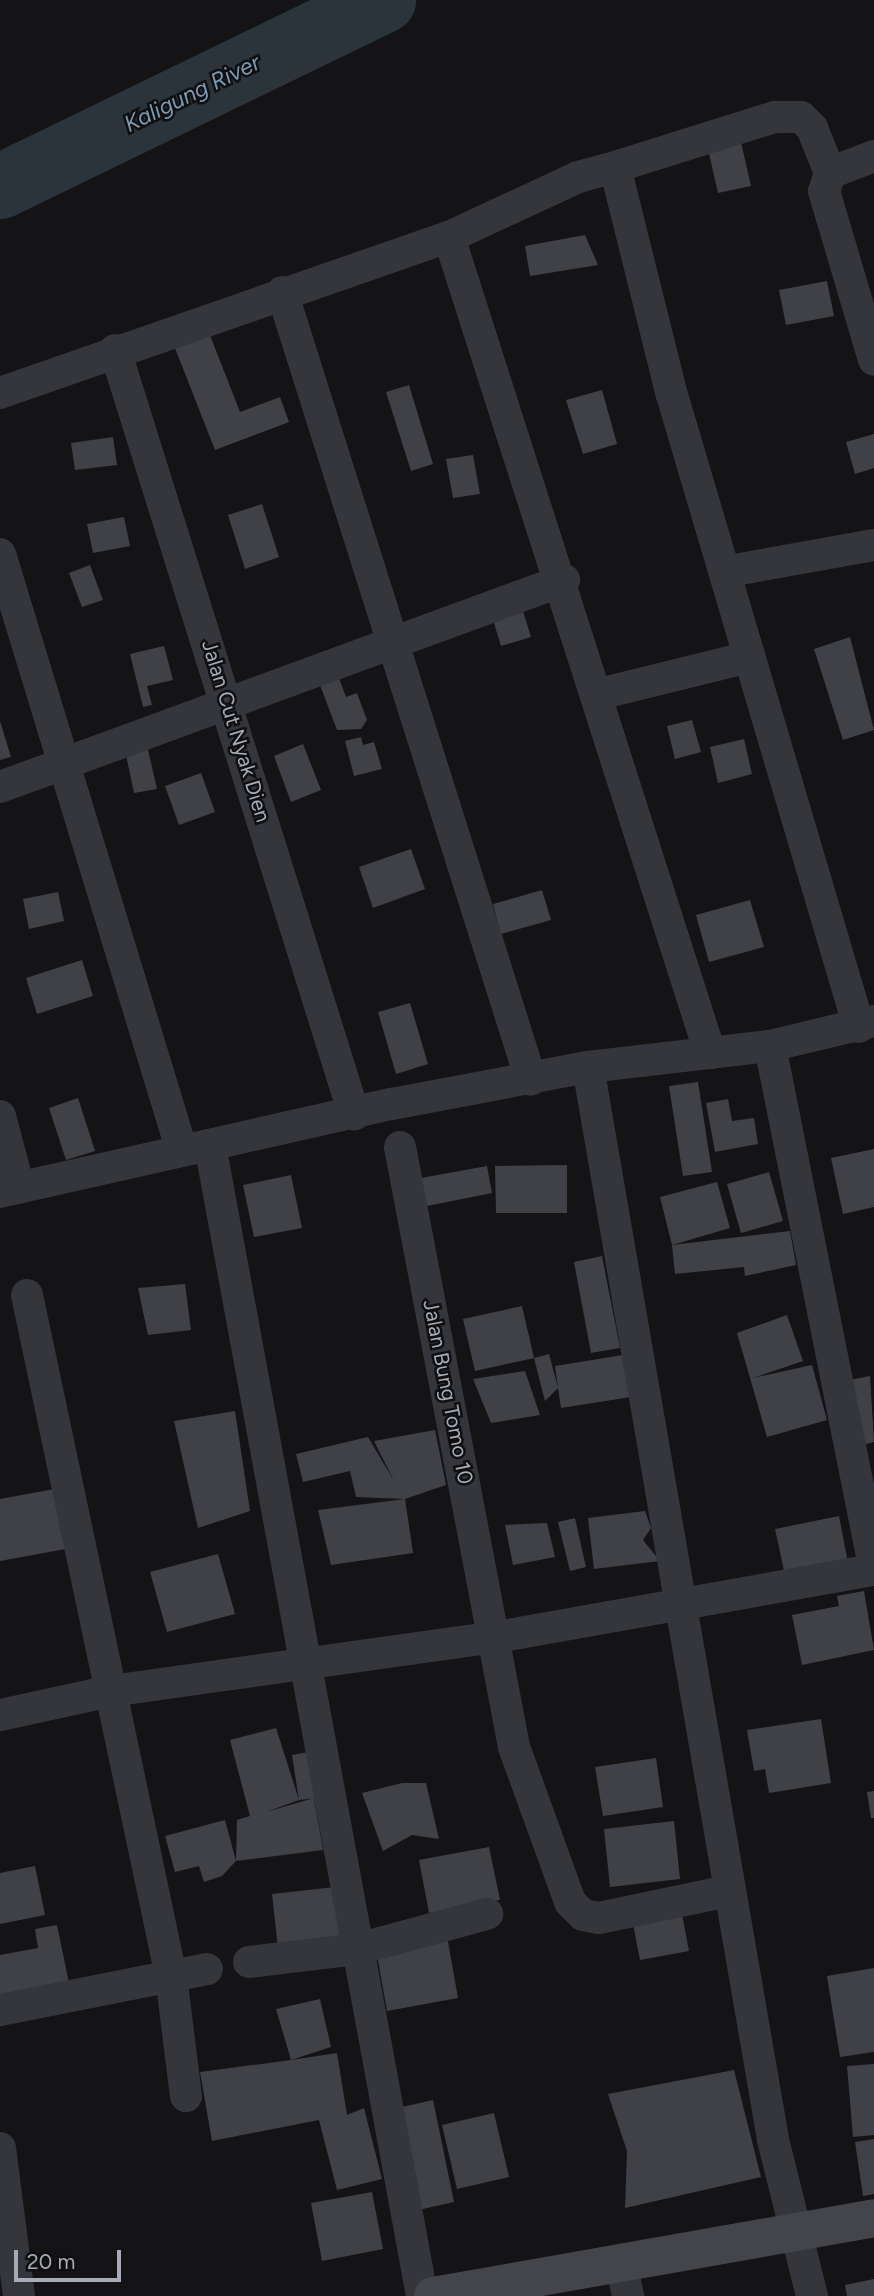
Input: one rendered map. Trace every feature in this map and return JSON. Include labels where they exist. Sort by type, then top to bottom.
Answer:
[{"type":"main road","points":[[433,2296],[625,2280],[797,2234],[874,2218]]},
{"type":"street","points":[[0,393],[282,292],[449,237],[578,177],[775,117],[801,117],[813,128],[830,173],[824,191],[874,359]]},
{"type":"street","points":[[830,173],[874,156]]},
{"type":"street","points":[[0,1115],[9,1190],[354,1114],[587,1067],[770,1046],[867,1024],[750,657],[729,571],[672,395],[615,167]]},
{"type":"street","points":[[449,237],[564,580],[710,1053]]},
{"type":"street","points":[[282,292],[530,1080]]},
{"type":"street","name":"Jalan Cut Nyak Dien","points":[[115,351],[229,704],[354,1114]]},
{"type":"street","points":[[729,571],[874,545]]},
{"type":"street","points":[[0,554],[64,763],[196,1148],[304,1665],[422,2296]]},
{"type":"street","points":[[0,787],[564,580]]},
{"type":"street","points":[[600,694],[750,657]]},
{"type":"street","points":[[0,1715],[111,1691],[497,1637],[684,1605],[874,1568],[770,1046]]},
{"type":"street","points":[[587,1067],[684,1605],[728,1891],[812,2296]]},
{"type":"street","name":"Jalan Bung Tomo 10","points":[[400,1147],[497,1637],[521,1776],[575,1909],[599,1918],[728,1891]]},
{"type":"street","points":[[27,1295],[171,1976],[186,2096]]},
{"type":"street","points":[[249,1962],[358,1949],[487,1914]]},
{"type":"street","points":[[0,2010],[207,1969]]},
{"type":"street","points":[[0,2148],[19,2296]]},
{"type":"building","points":[[740,138],[751,186],[718,193],[707,145]]},
{"type":"building","points":[[585,235],[598,265],[530,276],[525,246]]},
{"type":"building","points":[[827,281],[834,316],[786,325],[779,290]]},
{"type":"building","points":[[208,330],[240,412],[280,397],[289,422],[215,450],[173,343]]},
{"type":"building","points":[[409,385],[433,464],[411,471],[386,392]]},
{"type":"building","points":[[602,390],[617,444],[583,454],[566,400]]},
{"type":"building","points":[[874,434],[874,468],[855,474],[846,442]]},
{"type":"building","points":[[113,437],[117,465],[75,470],[71,443]]},
{"type":"building","points":[[473,455],[480,494],[453,498],[446,459]]},
{"type":"building","points":[[262,504],[279,557],[245,569],[228,515]]},
{"type":"building","points":[[124,517],[130,546],[93,553],[87,524]]},
{"type":"building","points":[[90,565],[103,600],[82,607],[69,573]]},
{"type":"building","points":[[523,611],[531,637],[501,646],[493,620]]},
{"type":"building","points":[[850,637],[874,730],[843,740],[814,649]]},
{"type":"building","points":[[164,646],[173,680],[147,686],[152,705],[143,707],[130,654]]},
{"type":"building","points":[[339,678],[346,697],[357,693],[367,720],[361,729],[337,730],[320,685]]},
{"type":"building","points":[[692,720],[701,752],[675,759],[667,726]]},
{"type":"building","points":[[0,721],[11,757],[0,760]]},
{"type":"building","points":[[361,737],[363,745],[374,742],[382,769],[354,776],[345,741]]},
{"type":"building","points":[[744,739],[752,774],[718,783],[710,747]]},
{"type":"building","points":[[146,741],[157,789],[134,793],[124,745]]},
{"type":"building","points":[[303,744],[321,790],[291,802],[274,756]]},
{"type":"building","points":[[201,773],[215,812],[179,825],[165,786]]},
{"type":"building","points":[[411,849],[425,889],[373,908],[359,867]]},
{"type":"building","points":[[542,890],[551,920],[501,934],[493,904]]},
{"type":"building","points":[[58,892],[64,921],[29,929],[23,899]]},
{"type":"building","points":[[750,900],[764,947],[709,962],[696,915]]},
{"type":"building","points":[[82,960],[93,996],[37,1014],[26,978]]},
{"type":"building","points":[[410,1003],[428,1064],[396,1074],[378,1012]]},
{"type":"building","points":[[698,1082],[712,1172],[683,1176],[669,1086]]},
{"type":"building","points":[[78,1098],[95,1151],[66,1160],[49,1108]]},
{"type":"building","points":[[728,1099],[732,1121],[754,1118],[758,1144],[715,1152],[706,1103]]},
{"type":"building","points":[[874,1149],[874,1207],[843,1214],[831,1158]]},
{"type":"building","points":[[567,1165],[567,1213],[496,1213],[495,1166]]},
{"type":"building","points":[[487,1166],[492,1193],[427,1206],[421,1178]]},
{"type":"building","points":[[769,1172],[783,1221],[741,1233],[727,1184]]},
{"type":"building","points":[[291,1175],[302,1228],[254,1237],[243,1185]]},
{"type":"building","points":[[717,1182],[730,1228],[672,1245],[660,1197]]},
{"type":"building","points":[[790,1231],[796,1265],[745,1276],[744,1267],[675,1274],[672,1245]]},
{"type":"building","points":[[602,1256],[620,1348],[591,1353],[574,1262]]},
{"type":"building","points":[[185,1284],[191,1330],[148,1335],[138,1288]]},
{"type":"building","points":[[522,1306],[534,1358],[475,1371],[463,1319]]},
{"type":"building","points":[[787,1315],[803,1361],[753,1378],[812,1365],[827,1420],[767,1437],[737,1333]]},
{"type":"building","points":[[549,1354],[558,1388],[545,1401],[534,1358]]},
{"type":"building","points":[[623,1355],[631,1397],[561,1408],[555,1366]]},
{"type":"building","points":[[525,1371],[540,1415],[491,1423],[473,1379]]},
{"type":"building","points":[[870,1376],[874,1442],[863,1445],[849,1380]]},
{"type":"building","points":[[235,1411],[250,1511],[198,1528],[174,1421]]},
{"type":"building","points":[[435,1430],[446,1485],[405,1499],[356,1497],[350,1471],[303,1482],[296,1454],[368,1437],[394,1481],[374,1441]]},
{"type":"building","points":[[60,1488],[71,1548],[0,1561],[0,1499]]},
{"type":"building","points":[[405,1499],[413,1553],[331,1565],[318,1510]]},
{"type":"building","points":[[645,1511],[651,1528],[643,1540],[660,1561],[594,1569],[588,1518]]},
{"type":"building","points":[[839,1516],[849,1568],[786,1580],[775,1529]]},
{"type":"building","points":[[575,1518],[586,1567],[570,1571],[558,1522]]},
{"type":"building","points":[[547,1523],[555,1557],[513,1565],[505,1525]]},
{"type":"building","points":[[218,1554],[235,1614],[167,1632],[150,1572]]},
{"type":"building","points":[[864,1591],[874,1650],[802,1665],[792,1615],[839,1606],[837,1596]]},
{"type":"building","points":[[821,1719],[831,1783],[769,1793],[765,1769],[754,1771],[747,1730]]},
{"type":"building","points":[[276,1728],[299,1800],[292,1755],[320,1750],[326,1797],[314,1798],[323,1850],[236,1861],[237,1820],[250,1816],[230,1740]],"holes":[[[312,1799],[266,1812],[299,1800]]]},
{"type":"building","points":[[656,1758],[663,1807],[603,1816],[595,1767]]},
{"type":"building","points":[[402,1783],[426,1783],[439,1839],[412,1835],[383,1851],[362,1793]]},
{"type":"building","points":[[874,1791],[874,1818],[871,1818],[867,1792]]},
{"type":"building","points":[[225,1820],[236,1861],[222,1876],[204,1882],[199,1866],[175,1872],[165,1836]]},
{"type":"building","points":[[674,1821],[680,1879],[610,1887],[604,1829]]},
{"type":"building","points":[[489,1847],[500,1900],[429,1913],[419,1860]]},
{"type":"building","points":[[35,1866],[45,1915],[0,1924],[0,1873]]},
{"type":"building","points":[[335,1887],[341,1941],[278,1948],[272,1894]]},
{"type":"building","points":[[682,1914],[689,1951],[640,1960],[633,1924]]},
{"type":"building","points":[[57,1925],[69,1983],[0,1997],[0,1955],[38,1948],[35,1929]]},
{"type":"building","points":[[447,1936],[458,1998],[387,2011],[376,1949]]},
{"type":"building","points":[[874,1968],[874,2052],[840,2057],[827,1976]]},
{"type":"building","points":[[320,1999],[331,2047],[291,2060],[276,2009]]},
{"type":"building","points":[[337,2053],[347,2115],[364,2108],[382,2179],[337,2190],[319,2120],[212,2141],[200,2072]]},
{"type":"building","points":[[874,2064],[874,2135],[853,2137],[847,2066]]},
{"type":"building","points":[[734,2070],[761,2177],[625,2208],[627,2151],[608,2094]]},
{"type":"building","points":[[433,2100],[454,2202],[414,2211],[402,2107]]},
{"type":"building","points":[[494,2113],[509,2177],[457,2189],[442,2125]]},
{"type":"building","points":[[874,2139],[874,2194],[863,2196],[855,2142]]},
{"type":"building","points":[[372,2192],[383,2249],[322,2261],[311,2203]]},
{"type":"building","points":[[874,2279],[874,2296],[847,2296],[845,2285]]},
{"type":"waterway","name":"Kaligung River","points":[[0,186],[383,0]]}]
